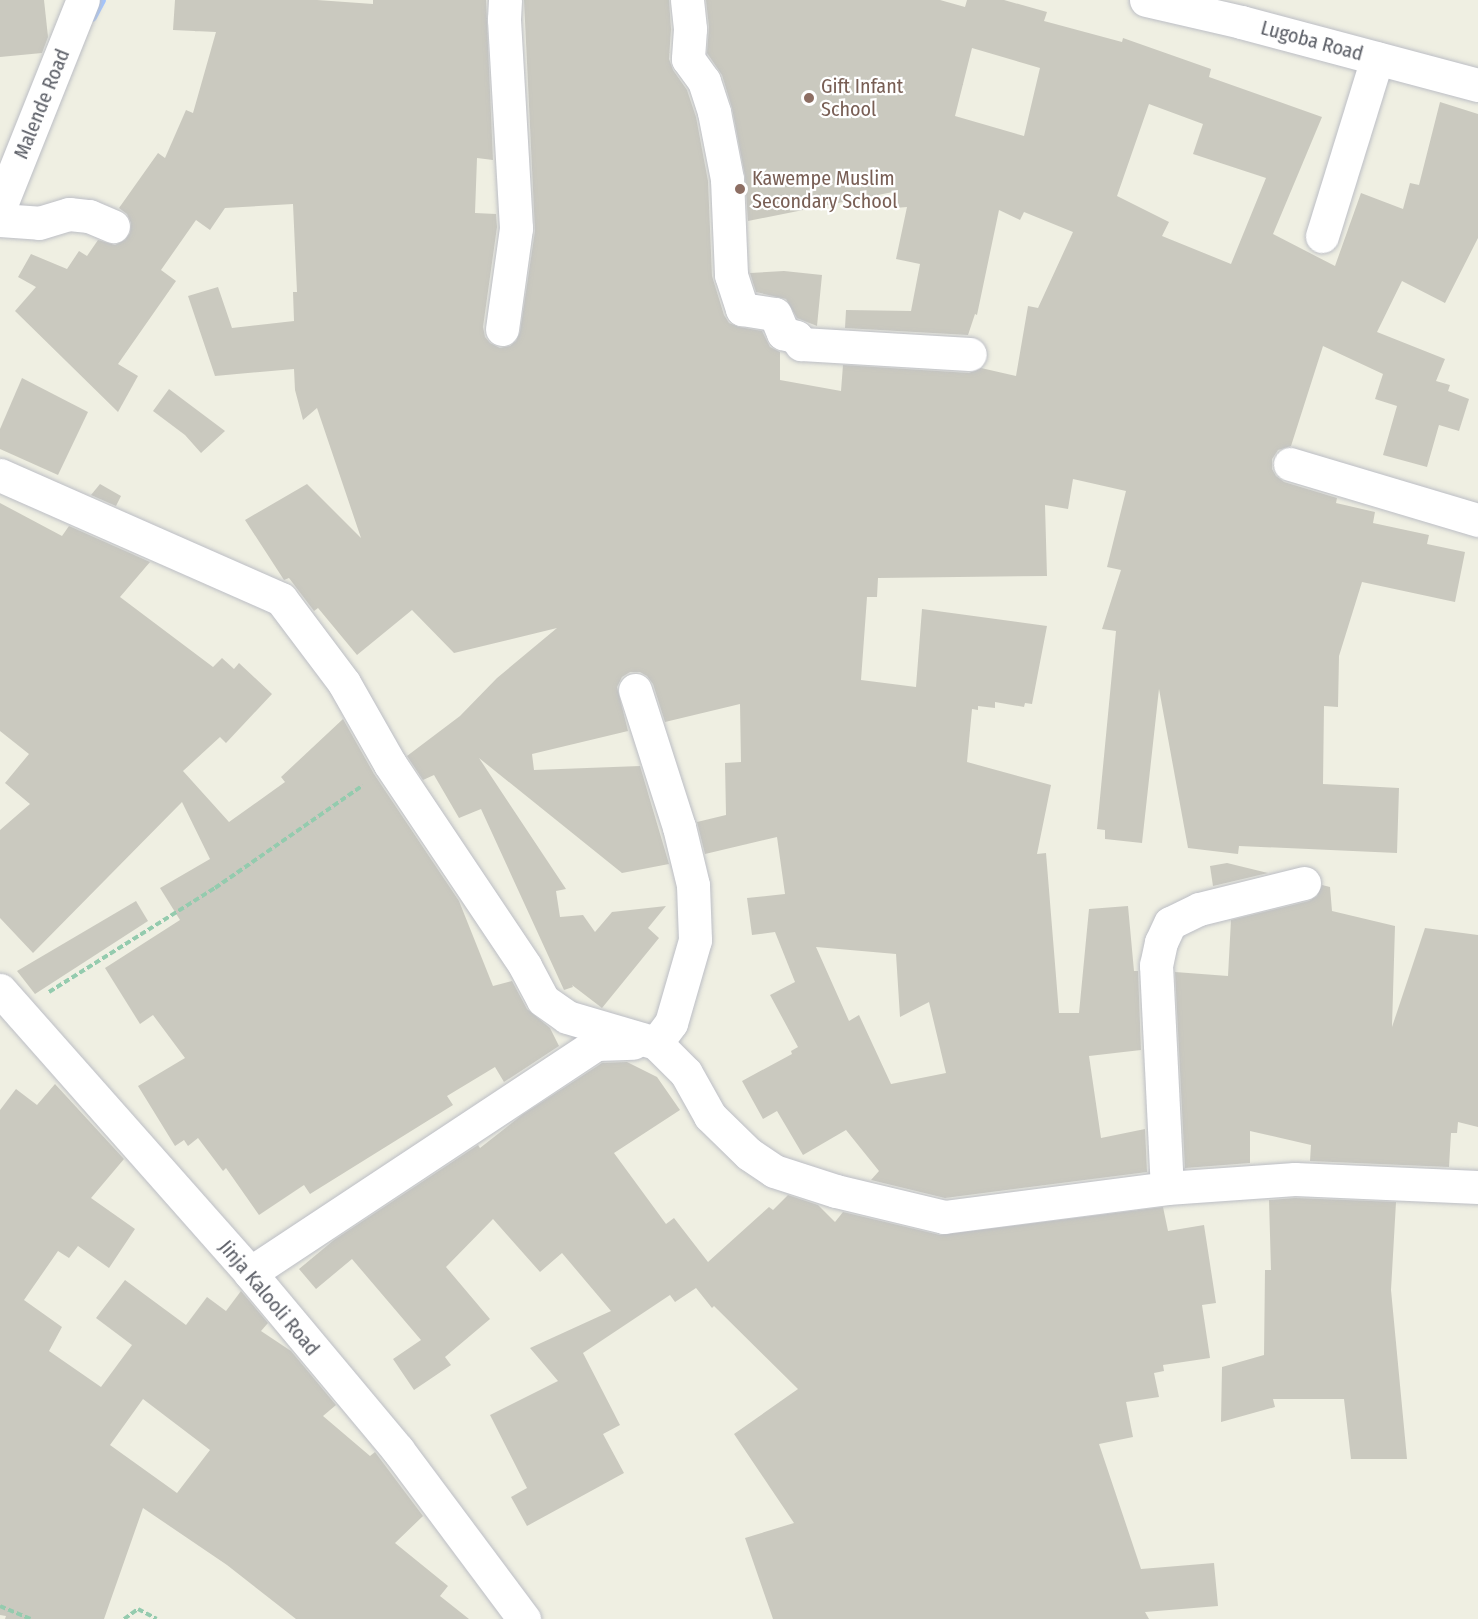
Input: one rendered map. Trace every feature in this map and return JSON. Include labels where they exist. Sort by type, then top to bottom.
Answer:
[{"type":"street","name":"Malende Road","points":[[0,207],[83,0]]},
{"type":"street","points":[[502,329],[516,228],[504,19],[505,0]]},
{"type":"street","points":[[687,0],[690,29],[688,59],[704,81],[714,112],[727,179],[731,275],[742,309],[775,314],[783,333],[796,337],[801,344],[970,354]]},
{"type":"street","name":"Lugoba Road","points":[[1146,0],[1245,11],[1377,58],[1478,85]]},
{"type":"street","points":[[1322,236],[1377,58]]},
{"type":"street","points":[[0,220],[39,223],[69,214],[89,216],[113,226]]},
{"type":"street","points":[[1290,464],[1478,520]]},
{"type":"street","points":[[0,475],[281,599],[344,682],[390,764],[525,966],[543,1000],[567,1017],[656,1043],[686,1073],[710,1116],[749,1154],[774,1171],[877,1203],[944,1217],[1167,1188],[1295,1179],[1478,1187]]},
{"type":"street","points":[[635,690],[679,827],[693,885],[695,940],[671,1023],[656,1043]]},
{"type":"street","points":[[1167,1188],[1156,965],[1161,942],[1170,923],[1199,909],[1304,883]]},
{"type":"street","name":"Jinja Kalooli Road","points":[[8,1000],[250,1273],[398,1450],[524,1619]]},
{"type":"street","points":[[250,1273],[596,1044],[656,1043]]},
{"type":"path","points":[[8,1000],[216,888],[324,814],[390,764]]},
{"type":"path","points":[[0,1606],[30,1619]]},
{"type":"path","points":[[124,1619],[138,1609],[157,1619]]},
{"type":"building","points":[[0,0],[44,0],[48,37],[42,53],[0,57]]},
{"type":"building","points":[[175,0],[317,0],[373,4],[373,0],[486,0],[493,160],[477,158],[475,213],[496,214],[497,227],[483,327],[485,337],[490,343],[500,348],[510,346],[516,341],[520,332],[535,231],[524,0],[669,0],[671,29],[669,59],[673,70],[687,90],[696,117],[708,181],[712,276],[724,315],[729,323],[762,331],[770,347],[780,352],[780,380],[841,391],[843,365],[969,373],[981,368],[1016,376],[1028,306],[1038,308],[1073,232],[1024,212],[1020,220],[999,210],[977,315],[975,314],[968,335],[845,328],[846,310],[911,311],[920,264],[896,259],[907,207],[895,208],[893,192],[748,221],[745,176],[732,108],[722,75],[707,53],[709,27],[706,0],[940,0],[965,7],[967,0],[1004,0],[1047,12],[1044,21],[1122,42],[1123,38],[1211,69],[1209,77],[1322,117],[1273,234],[1335,266],[1361,193],[1403,209],[1410,183],[1419,185],[1440,102],[1478,114],[1478,238],[1445,303],[1402,281],[1377,332],[1445,359],[1436,381],[1450,385],[1448,391],[1469,399],[1459,431],[1439,425],[1427,467],[1383,455],[1397,406],[1375,399],[1383,374],[1323,346],[1291,446],[1278,450],[1272,459],[1272,469],[1276,476],[1284,482],[1337,498],[1336,503],[1375,512],[1373,523],[1429,535],[1427,544],[1465,552],[1455,602],[1362,582],[1339,656],[1338,707],[1324,706],[1323,784],[1399,788],[1397,853],[1239,846],[1238,854],[1188,848],[1159,689],[1142,843],[1105,839],[1105,830],[1097,829],[1116,631],[1102,629],[1121,570],[1107,567],[1126,491],[1073,479],[1068,509],[1045,505],[1047,576],[878,578],[877,597],[867,597],[861,680],[916,687],[922,609],[1047,626],[1032,704],[1025,703],[1024,707],[995,702],[995,708],[978,706],[978,710],[972,709],[967,762],[1051,785],[1037,854],[1046,853],[1059,1013],[1079,1013],[1089,909],[1128,906],[1134,971],[1138,971],[1141,1050],[1089,1056],[1101,1138],[1145,1129],[1147,1172],[945,1198],[871,1180],[879,1171],[846,1130],[803,1155],[777,1111],[763,1119],[742,1081],[792,1054],[791,1051],[798,1047],[770,995],[795,982],[775,932],[752,935],[747,898],[785,894],[777,837],[705,854],[697,822],[726,815],[725,763],[741,762],[740,704],[665,722],[653,684],[647,676],[640,672],[630,672],[622,677],[617,687],[628,731],[532,754],[534,770],[640,766],[669,864],[622,873],[479,758],[566,889],[556,891],[560,917],[583,915],[595,932],[612,912],[666,906],[648,928],[659,938],[602,1008],[572,985],[573,987],[564,990],[481,809],[459,818],[434,775],[423,780],[407,756],[460,716],[497,678],[557,628],[454,653],[412,610],[357,655],[318,608],[314,611],[289,578],[284,580],[245,520],[307,484],[361,538],[317,408],[303,420],[295,390],[294,369],[215,376],[188,296],[218,287],[232,328],[294,321],[293,292],[297,292],[293,204],[225,208],[210,230],[196,220],[161,270],[176,281],[118,364],[138,376],[118,412],[15,311],[36,287],[18,277],[31,254],[67,269],[79,251],[87,256],[98,240],[115,245],[125,240],[130,233],[131,223],[127,214],[119,208],[158,153],[165,158],[186,110],[193,113],[216,32],[173,30]],"holes":[[[972,48],[1040,68],[1024,136],[955,116]],[[1149,104],[1203,124],[1193,154],[1266,178],[1231,264],[1162,236],[1169,222],[1117,196]],[[816,947],[896,954],[900,1017],[929,1002],[946,1073],[891,1084],[859,1015],[849,1021]]]},
{"type":"building","points":[[784,271],[822,275],[817,326],[797,318],[786,299],[756,292],[750,273]]},
{"type":"building","points":[[22,378],[88,412],[58,475],[0,449],[0,429]]},
{"type":"building","points":[[169,389],[225,431],[201,453],[185,435],[153,411]]},
{"type":"building","points":[[100,484],[121,496],[116,506],[91,495]]},
{"type":"building","points":[[0,503],[62,536],[69,526],[150,562],[120,597],[213,667],[222,658],[234,669],[239,663],[272,694],[226,743],[220,737],[183,771],[229,822],[285,782],[281,777],[343,719],[374,774],[459,901],[493,986],[512,981],[527,1009],[550,1028],[559,1046],[504,1082],[495,1067],[447,1096],[453,1105],[310,1194],[304,1185],[259,1215],[226,1168],[223,1171],[198,1138],[188,1146],[184,1140],[175,1146],[138,1086],[185,1058],[153,1015],[140,1024],[105,968],[180,920],[160,888],[210,859],[182,802],[33,953],[0,918],[0,830],[30,804],[5,783],[29,754],[0,731]]},
{"type":"building","points":[[1227,863],[1268,873],[1213,886],[1210,866]]},
{"type":"building","points":[[1322,885],[1330,887],[1332,911],[1395,926],[1392,1027],[1425,928],[1478,935],[1478,1127],[1458,1122],[1457,1133],[1451,1133],[1449,1167],[1310,1161],[1311,1145],[1250,1131],[1250,1163],[1185,1168],[1175,972],[1228,976],[1231,920],[1309,901],[1317,896]]},
{"type":"building","points":[[136,901],[148,921],[35,994],[17,971]]},
{"type":"building","points":[[627,1062],[657,1077],[680,1110],[614,1153],[666,1224],[674,1218],[708,1262],[769,1207],[773,1210],[788,1195],[818,1205],[835,1222],[843,1212],[940,1235],[1163,1207],[1168,1231],[1204,1225],[1216,1303],[1202,1305],[1210,1358],[1163,1365],[1164,1371],[1154,1373],[1159,1397],[1126,1402],[1133,1437],[1099,1444],[1141,1569],[1214,1563],[1218,1606],[1145,1612],[1149,1619],[773,1619],[745,1538],[794,1523],[734,1434],[798,1389],[714,1306],[712,1308],[696,1288],[675,1302],[670,1295],[583,1353],[620,1425],[603,1434],[624,1473],[527,1526],[511,1497],[527,1488],[490,1415],[558,1381],[530,1348],[611,1311],[562,1253],[540,1272],[493,1219],[446,1267],[490,1319],[445,1357],[451,1365],[414,1390],[393,1359],[421,1340],[352,1259],[316,1289],[299,1269],[334,1240],[478,1145],[480,1148],[522,1115],[602,1063]]},
{"type":"building","points":[[55,1084],[124,1159],[91,1198],[135,1229],[109,1268],[78,1246],[69,1258],[58,1251],[24,1300],[62,1327],[49,1351],[101,1387],[132,1345],[96,1318],[125,1280],[186,1325],[207,1297],[226,1311],[241,1291],[268,1323],[261,1331],[291,1351],[336,1405],[323,1416],[370,1456],[375,1452],[423,1516],[395,1543],[448,1586],[440,1596],[469,1619],[296,1619],[227,1565],[143,1508],[104,1619],[5,1619],[6,1616],[0,1615],[0,1110],[16,1089],[37,1105]],"holes":[[[143,1399],[210,1450],[177,1493],[110,1445]]]},
{"type":"building","points":[[1295,1198],[1396,1202],[1391,1290],[1407,1459],[1351,1459],[1344,1399],[1273,1399],[1275,1407],[1221,1422],[1222,1367],[1264,1355],[1265,1270],[1271,1270],[1269,1200]]},
{"type":"waterway","points":[[92,17],[101,0]]},
{"type":"place","name":"Gift Infant School","points":[[809,98]]},
{"type":"place","name":"Kawempe Muslim Secondary School","points":[[740,189]]}]
